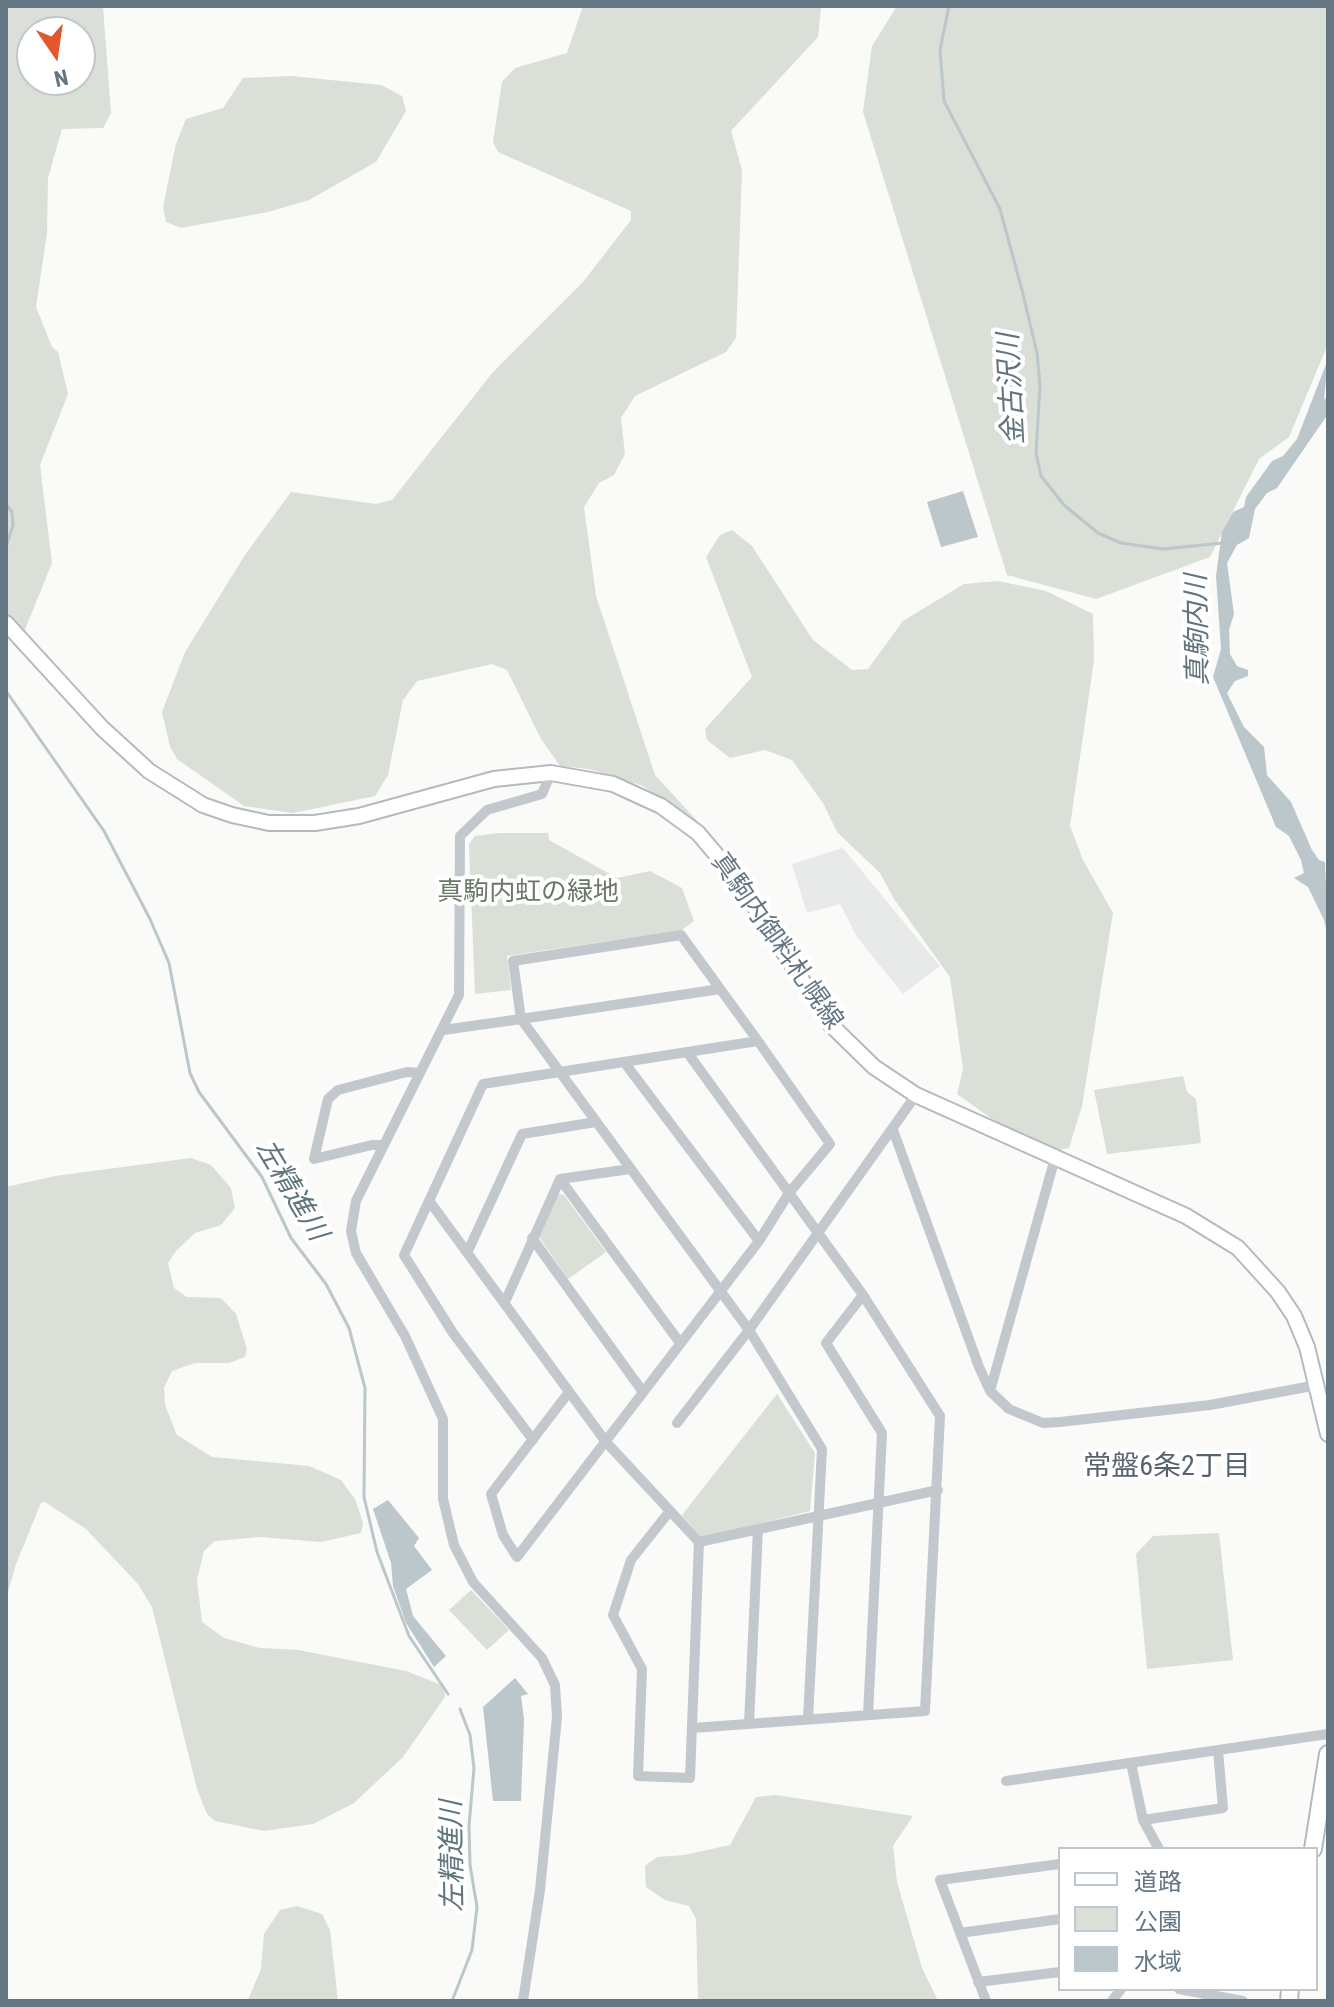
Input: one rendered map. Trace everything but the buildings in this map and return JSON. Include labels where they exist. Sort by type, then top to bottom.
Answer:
[{"type":"highway","points":[[1313,1847],[1328,1754]]},
{"type":"main road","name":"真駒内御料札幌線","points":[[6,623],[102,728],[149,771],[203,805],[232,815],[269,823],[315,823],[359,816],[494,779],[551,773],[583,777],[637,794],[698,833],[736,878],[831,1025],[874,1067],[916,1095],[1186,1216],[1238,1248],[1278,1292],[1294,1316],[1317,1385],[1328,1434]]},
{"type":"street","points":[[523,2001],[540,1890],[557,1717],[555,1685],[542,1658],[473,1582],[454,1545],[443,1499],[443,1419],[405,1336],[356,1253],[352,1218],[384,1145],[459,995],[460,836],[487,810],[542,794],[551,773]]},
{"type":"street","points":[[569,1392],[491,1494],[503,1535],[517,1557],[719,1291],[759,1241],[789,1193],[830,1144],[681,935],[513,961],[521,1019],[561,1071],[630,1169],[719,1291],[749,1330],[822,1449],[808,1719]]},
{"type":"street","points":[[443,1030],[720,989]]},
{"type":"street","points":[[533,1440],[453,1333],[404,1255],[483,1084],[758,1041]]},
{"type":"street","points":[[687,1052],[863,1295],[940,1416],[925,1711],[693,1728]]},
{"type":"street","points":[[624,1062],[759,1241]]},
{"type":"street","points":[[384,1145],[314,1159],[328,1099],[338,1090],[407,1072],[420,1073]]},
{"type":"street","points":[[677,1423],[749,1330],[916,1095]]},
{"type":"street","points":[[468,1251],[522,1134],[596,1122]]},
{"type":"street","points":[[893,1130],[990,1391],[1009,1409],[1043,1423],[1210,1405],[1317,1385]]},
{"type":"street","points":[[990,1391],[1055,1158]]},
{"type":"street","points":[[560,1179],[630,1169]]},
{"type":"street","points":[[505,1302],[560,1179]]},
{"type":"street","points":[[560,1179],[680,1343]]},
{"type":"street","points":[[430,1202],[606,1442],[699,1542],[690,1778],[638,1776],[642,1669],[613,1615],[631,1560],[669,1512]]},
{"type":"street","points":[[532,1238],[643,1392]]},
{"type":"street","points":[[863,1295],[826,1343],[882,1433],[868,1715]]},
{"type":"street","points":[[699,1542],[938,1490]]},
{"type":"street","points":[[749,1723],[758,1529]]},
{"type":"street","points":[[1006,1781],[1328,1734]]},
{"type":"street","points":[[1143,1820],[1223,1808],[1218,1751]]},
{"type":"street","points":[[1131,1763],[1143,1820],[1158,1847]]},
{"type":"street","points":[[986,2001],[940,1880],[1058,1864]]},
{"type":"street","points":[[960,1933],[1058,1919]]},
{"type":"street","points":[[978,1982],[1058,1972]]},
{"type":"street","points":[[1190,1991],[1243,2001]]},
{"type":"shaded area","points":[[843,848],[940,966],[903,994],[857,937],[840,904],[807,913],[792,864]]},
{"type":"green space","points":[[6,6],[103,6],[111,113],[103,128],[62,129],[48,178],[47,233],[36,307],[52,347],[58,352],[68,394],[40,465],[52,563],[24,632],[7,638]]},
{"type":"green space","points":[[583,6],[821,6],[818,37],[731,131],[742,170],[736,338],[726,352],[635,396],[621,418],[625,454],[614,475],[599,483],[584,507],[596,596],[655,775],[701,825],[643,786],[589,769],[560,766],[541,739],[507,670],[492,664],[417,681],[403,700],[388,775],[375,796],[293,813],[244,806],[177,759],[170,747],[162,712],[185,652],[245,555],[291,492],[376,504],[392,500],[493,372],[583,282],[631,220],[631,211],[498,152],[493,142],[502,82],[515,68],[567,53]]},
{"type":"green space","points":[[897,6],[1328,6],[1328,344],[1289,437],[1259,459],[1210,557],[1096,599],[1007,575],[863,112],[872,46]]},
{"type":"green space","points":[[291,76],[381,85],[402,96],[406,111],[376,162],[309,200],[268,212],[181,228],[166,222],[163,207],[176,144],[186,119],[223,108],[243,78]]},
{"type":"green space","points":[[732,530],[752,546],[813,640],[852,670],[868,669],[903,621],[964,584],[998,581],[1046,591],[1093,614],[1094,660],[1070,826],[1083,860],[1113,913],[1082,1106],[1069,1148],[1060,1150],[1006,1129],[957,1094],[963,1069],[950,977],[894,899],[880,873],[837,832],[823,803],[792,760],[765,750],[730,758],[707,740],[705,729],[752,677],[706,557],[720,535]]},
{"type":"green space","name":"真駒内虹の緑地","points":[[548,833],[549,840],[617,878],[650,871],[682,888],[694,921],[682,930],[507,956],[511,990],[475,994],[469,844],[475,836]]},
{"type":"green space","points":[[1183,1076],[1187,1092],[1196,1099],[1201,1143],[1107,1154],[1094,1090]]},
{"type":"green space","points":[[191,1158],[211,1165],[231,1188],[235,1208],[221,1225],[195,1233],[176,1251],[168,1263],[174,1288],[187,1297],[221,1298],[236,1314],[247,1349],[245,1357],[229,1363],[195,1363],[172,1371],[164,1388],[165,1405],[177,1435],[212,1457],[309,1466],[341,1480],[355,1499],[363,1523],[361,1533],[321,1542],[260,1537],[215,1541],[204,1551],[197,1580],[202,1622],[224,1638],[260,1648],[298,1650],[406,1671],[444,1686],[445,1697],[403,1757],[354,1803],[313,1824],[264,1831],[215,1821],[207,1814],[197,1789],[152,1607],[138,1584],[86,1529],[45,1502],[41,1503],[16,1564],[6,1599],[6,1187],[55,1176]]},
{"type":"green space","points":[[558,1194],[564,1195],[606,1252],[568,1279],[539,1237]]},
{"type":"green space","points":[[777,1394],[815,1453],[810,1511],[702,1538],[682,1515]]},
{"type":"green space","points":[[1219,1533],[1233,1660],[1147,1669],[1136,1554],[1153,1536]]},
{"type":"green space","points":[[471,1590],[509,1630],[487,1650],[449,1610]]},
{"type":"green space","points":[[776,1795],[913,1816],[893,1846],[897,1882],[922,1968],[938,2001],[698,2001],[696,1919],[689,1906],[665,1900],[646,1887],[645,1866],[657,1857],[684,1855],[730,1845],[756,1797]]},
{"type":"green space","points":[[297,1906],[322,1914],[330,1930],[338,2001],[240,2001],[248,2000],[261,1969],[264,1934],[280,1910]]},
{"type":"water","points":[[1328,359],[1324,400],[1328,396],[1328,414],[1277,488],[1267,493],[1255,509],[1249,538],[1237,545],[1227,563],[1234,614],[1229,630],[1230,654],[1237,666],[1248,670],[1248,676],[1235,681],[1227,693],[1244,727],[1264,747],[1267,775],[1291,802],[1312,850],[1319,860],[1325,862],[1328,936],[1308,887],[1294,878],[1304,873],[1301,860],[1289,836],[1276,827],[1213,677],[1221,649],[1216,576],[1222,532],[1233,512],[1244,507],[1246,497],[1272,461],[1283,456],[1297,439]]},
{"type":"water","points":[[963,491],[978,537],[941,547],[927,502]]},
{"type":"water","points":[[388,1500],[419,1538],[414,1546],[432,1570],[406,1589],[413,1616],[446,1656],[434,1667],[406,1623],[393,1586],[391,1563],[373,1509]]},
{"type":"water","points":[[515,1678],[528,1694],[521,1696],[524,1719],[521,1801],[493,1801],[483,1707]]},
{"type":"waterway","name":"金古沢川","points":[[949,6],[940,50],[944,101],[1000,209],[1022,290],[1037,353],[1040,386],[1036,453],[1041,476],[1064,505],[1098,533],[1121,543],[1163,549],[1223,543]]},
{"type":"waterway","name":"左精進川","points":[[6,504],[12,512],[13,525],[6,547]]},
{"type":"waterway","name":"左精進川","points":[[6,691],[104,831],[150,919],[169,963],[190,1073],[199,1092],[262,1177],[291,1238],[326,1284],[349,1328],[365,1388],[364,1497],[377,1552],[409,1636],[448,1694]]},
{"type":"waterway","name":"左精進川","points":[[452,2001],[472,1950],[477,1907],[470,1865],[469,1826],[474,1768],[470,1735],[460,1709]]},
{"type":"district","name":"常盤6条2丁目","points":[[1167,1468]]},
{"type":"water label","name":"真駒内川","points":[[1199,630]]}]
